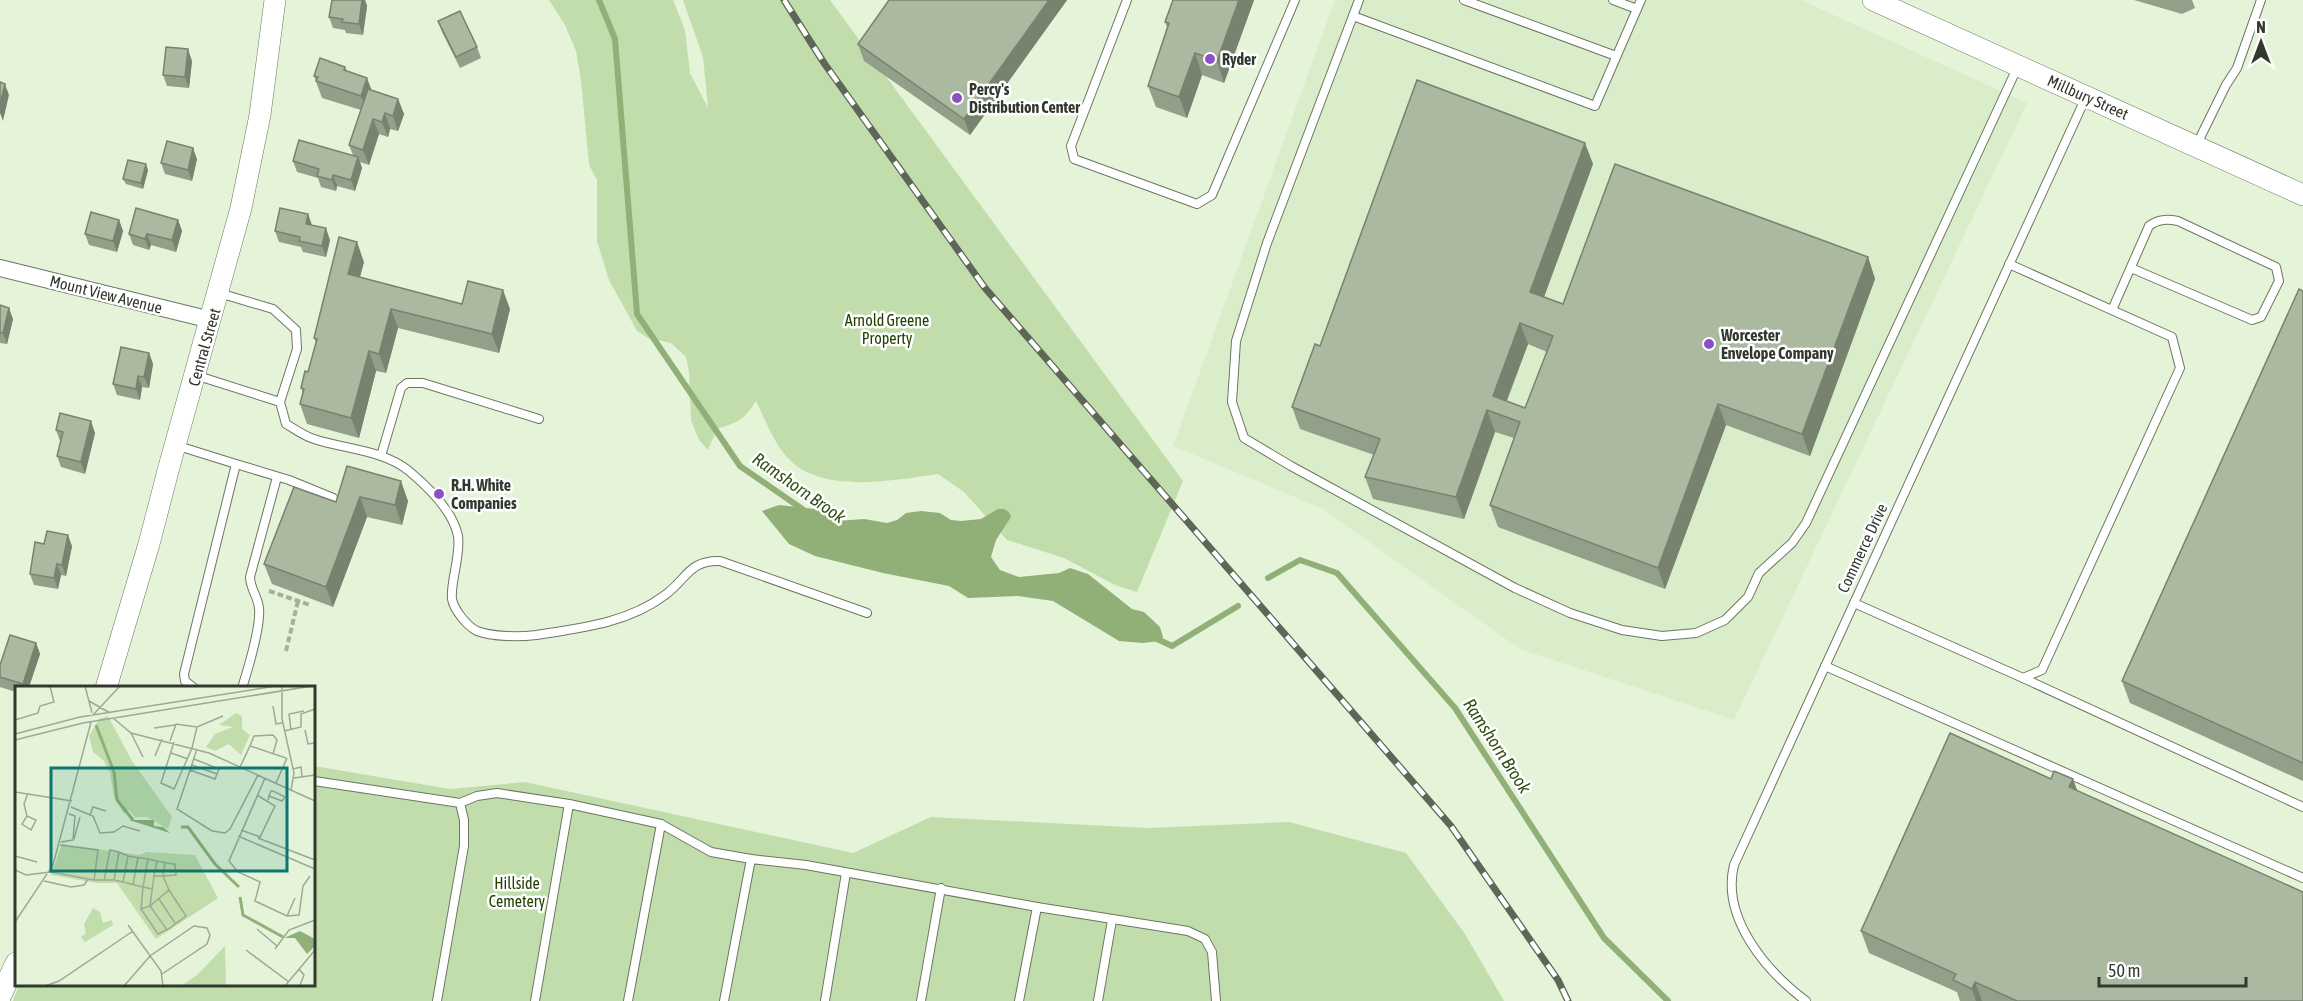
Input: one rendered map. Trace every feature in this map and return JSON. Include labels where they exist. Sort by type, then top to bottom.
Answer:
[{"type":"street","name":"Central Street","points":[[106,686],[150,544],[175,445],[242,208],[256,142],[275,0]]},
{"type":"street","name":"Millbury Street","points":[[1873,0],[2303,195]]},
{"type":"street","name":"Mount View Avenue","points":[[0,268],[212,320]]},
{"type":"street","points":[[0,997],[15,965]]},
{"type":"lane","points":[[1127,0],[1071,146],[1074,159],[1197,204],[1212,195],[1295,0]]},
{"type":"lane","points":[[1359,0],[1267,243],[1236,341],[1232,402],[1244,438],[1515,588],[1570,613],[1622,630],[1662,636],[1696,633],[1725,620],[1748,597],[1759,573],[1792,543],[1806,523],[2019,66]]},
{"type":"lane","points":[[1464,0],[1616,56]]},
{"type":"lane","points":[[1613,0],[1637,9]]},
{"type":"lane","points":[[1353,16],[1594,106],[1641,0]]},
{"type":"lane","points":[[2196,146],[2226,85],[2237,68],[2261,0]]},
{"type":"lane","name":"Commerce Drive","points":[[1806,1001],[1778,976],[1749,938],[1736,914],[1731,886],[1736,859],[2086,97]]},
{"type":"lane","points":[[2112,310],[2149,226],[2155,221],[2178,221],[2276,267],[2279,281],[2261,317],[2252,320],[2131,268]]},
{"type":"lane","points":[[2009,264],[2172,338],[2180,368],[2042,670],[2023,678]]},
{"type":"lane","points":[[219,293],[273,309],[296,330],[297,349],[280,402],[286,424],[312,438],[381,456],[406,469],[448,514],[458,535],[452,599],[459,614],[476,630],[533,636],[611,622],[638,612],[666,595],[704,560],[720,561],[867,614]]},
{"type":"lane","points":[[195,375],[280,402]]},
{"type":"lane","points":[[381,456],[401,388],[407,383],[423,383],[539,418]]},
{"type":"lane","points":[[175,445],[277,477],[333,498]]},
{"type":"lane","points":[[192,686],[185,681],[184,674],[236,464]]},
{"type":"lane","points":[[242,686],[258,625],[259,608],[250,584],[250,577],[277,477]]},
{"type":"lane","points":[[1854,603],[2303,807]]},
{"type":"lane","points":[[1825,666],[2303,878]]},
{"type":"lane","points":[[315,781],[459,803],[477,796],[497,793],[569,804],[661,824],[711,852],[806,865],[1188,932],[1205,939],[1212,952],[1216,1001]]},
{"type":"lane","points":[[437,1001],[464,846],[464,820],[459,803]]},
{"type":"lane","points":[[535,1001],[569,804]]},
{"type":"lane","points":[[628,1001],[661,824]]},
{"type":"lane","points":[[724,1001],[751,859]]},
{"type":"lane","points":[[825,1001],[846,873]]},
{"type":"lane","points":[[921,1001],[941,888]]},
{"type":"lane","points":[[1019,1001],[1037,907]]},
{"type":"lane","points":[[1098,1001],[1112,920]]},
{"type":"path","points":[[265,584],[265,590],[310,605]]},
{"type":"path","points":[[286,651],[298,601]]},
{"type":"shaded area","points":[[1335,0],[1801,0],[2027,103],[1734,720],[1520,649],[1321,508],[1173,446]]},
{"type":"shaded area","points":[[779,505],[815,509],[836,521],[864,519],[887,523],[897,520],[906,513],[921,511],[940,513],[951,520],[961,521],[981,519],[998,509],[1004,509],[1011,517],[996,540],[991,557],[1000,570],[1019,577],[1059,573],[1070,568],[1088,574],[1132,609],[1144,612],[1160,627],[1163,637],[1160,641],[1143,643],[1119,641],[1053,601],[1018,596],[968,598],[949,586],[815,556],[789,544],[762,511]]},
{"type":"green space","name":"Arnold Greene Property","points":[[549,0],[673,0],[685,30],[690,73],[708,108],[703,57],[683,0],[830,0],[1183,481],[1137,592],[1115,585],[1064,558],[1007,540],[964,492],[938,474],[861,482],[822,478],[805,471],[791,461],[780,448],[756,401],[748,413],[740,419],[717,429],[708,450],[699,440],[691,420],[689,372],[686,357],[671,343],[648,338],[637,331],[609,280],[597,241],[597,180],[589,165],[576,51],[565,25]]},
{"type":"green space","name":"Hillside Cemetery","points":[[315,766],[450,789],[525,782],[853,853],[931,817],[1148,828],[1289,822],[1406,853],[1465,934],[1504,1001],[13,1001],[19,986],[315,986]]},
{"type":"building","points":[[332,0],[362,0],[359,24],[342,22],[343,19],[329,17]]},
{"type":"building","name":"Percy's Distribution Center","points":[[889,0],[1049,0],[964,119],[858,44]]},
{"type":"building","points":[[1173,0],[1239,0],[1217,61],[1195,53],[1179,97],[1148,86],[1169,23],[1165,22]]},
{"type":"building","points":[[460,11],[477,47],[456,57],[438,21]]},
{"type":"building","points":[[166,47],[188,49],[185,77],[163,75]]},
{"type":"building","points":[[320,58],[367,78],[361,96],[316,81],[318,77],[314,76]]},
{"type":"building","name":"Worcester Envelope Company","points":[[1417,80],[1585,143],[1530,292],[1563,304],[1615,164],[1868,257],[1802,434],[1718,404],[1658,568],[1490,505],[1520,422],[1487,410],[1456,497],[1365,477],[1380,439],[1292,407],[1315,344],[1320,346]],"holes":[[[1520,323],[1553,336],[1525,408],[1493,396]]]},
{"type":"building","points":[[0,82],[5,84],[0,105]]},
{"type":"building","points":[[368,89],[398,99],[393,116],[385,113],[382,122],[373,119],[363,150],[349,145]]},
{"type":"building","points":[[299,140],[358,157],[351,180],[333,175],[332,180],[317,176],[319,169],[293,161]]},
{"type":"building","points":[[167,141],[193,148],[188,170],[161,163]]},
{"type":"building","points":[[128,160],[146,164],[141,183],[123,179]]},
{"type":"building","points":[[136,208],[178,220],[172,240],[147,234],[145,239],[129,234]]},
{"type":"building","points":[[280,208],[308,214],[306,224],[326,228],[322,246],[299,241],[300,237],[275,231]]},
{"type":"building","points":[[91,212],[119,220],[113,241],[85,234]]},
{"type":"building","points":[[339,237],[357,242],[348,274],[462,304],[468,281],[503,290],[492,334],[391,309],[379,354],[369,351],[351,418],[300,404],[304,389],[301,388],[317,339],[314,338]]},
{"type":"building","points":[[2299,289],[2303,291],[2303,763],[2122,681]]},
{"type":"building","points":[[0,305],[9,308],[3,333],[0,333]]},
{"type":"building","points":[[121,347],[149,353],[144,377],[138,376],[136,389],[113,384]]},
{"type":"building","points":[[60,413],[91,421],[81,462],[57,456],[63,432],[56,430]]},
{"type":"building","points":[[347,466],[401,481],[395,505],[360,497],[326,587],[264,564],[294,487],[336,502]]},
{"type":"building","points":[[47,531],[68,535],[62,565],[57,564],[54,578],[30,574],[35,542],[44,544]]},
{"type":"building","points":[[10,635],[36,643],[23,684],[0,677],[0,665]]},
{"type":"building","points":[[1950,733],[2051,779],[2054,771],[2073,779],[2069,787],[2303,892],[2303,1001],[2017,1001],[1975,982],[1972,989],[1953,980],[1956,974],[1861,931]]},
{"type":"waterway","name":"Ramshorn Brook","points":[[599,0],[615,39],[637,314],[740,466],[808,513]]},
{"type":"waterway","name":"Ramshorn Brook","points":[[1268,578],[1300,560],[1337,573],[1455,708],[1604,938],[1668,1001]]},
{"type":"waterway","name":"Ramshorn Brook","points":[[1153,637],[1172,646],[1238,606]]},
{"type":"railway","points":[[784,0],[824,63],[985,288],[1451,826],[1558,980],[1568,1001]]},
{"type":"place","name":"Ryder","points":[[1210,59]]},
{"type":"place","name":"Percy's Distribution Center","points":[[957,98]]},
{"type":"place","name":"Worcester Envelope Company","points":[[1709,344]]},
{"type":"place","name":"R.H. White Companies","points":[[439,494]]}]
